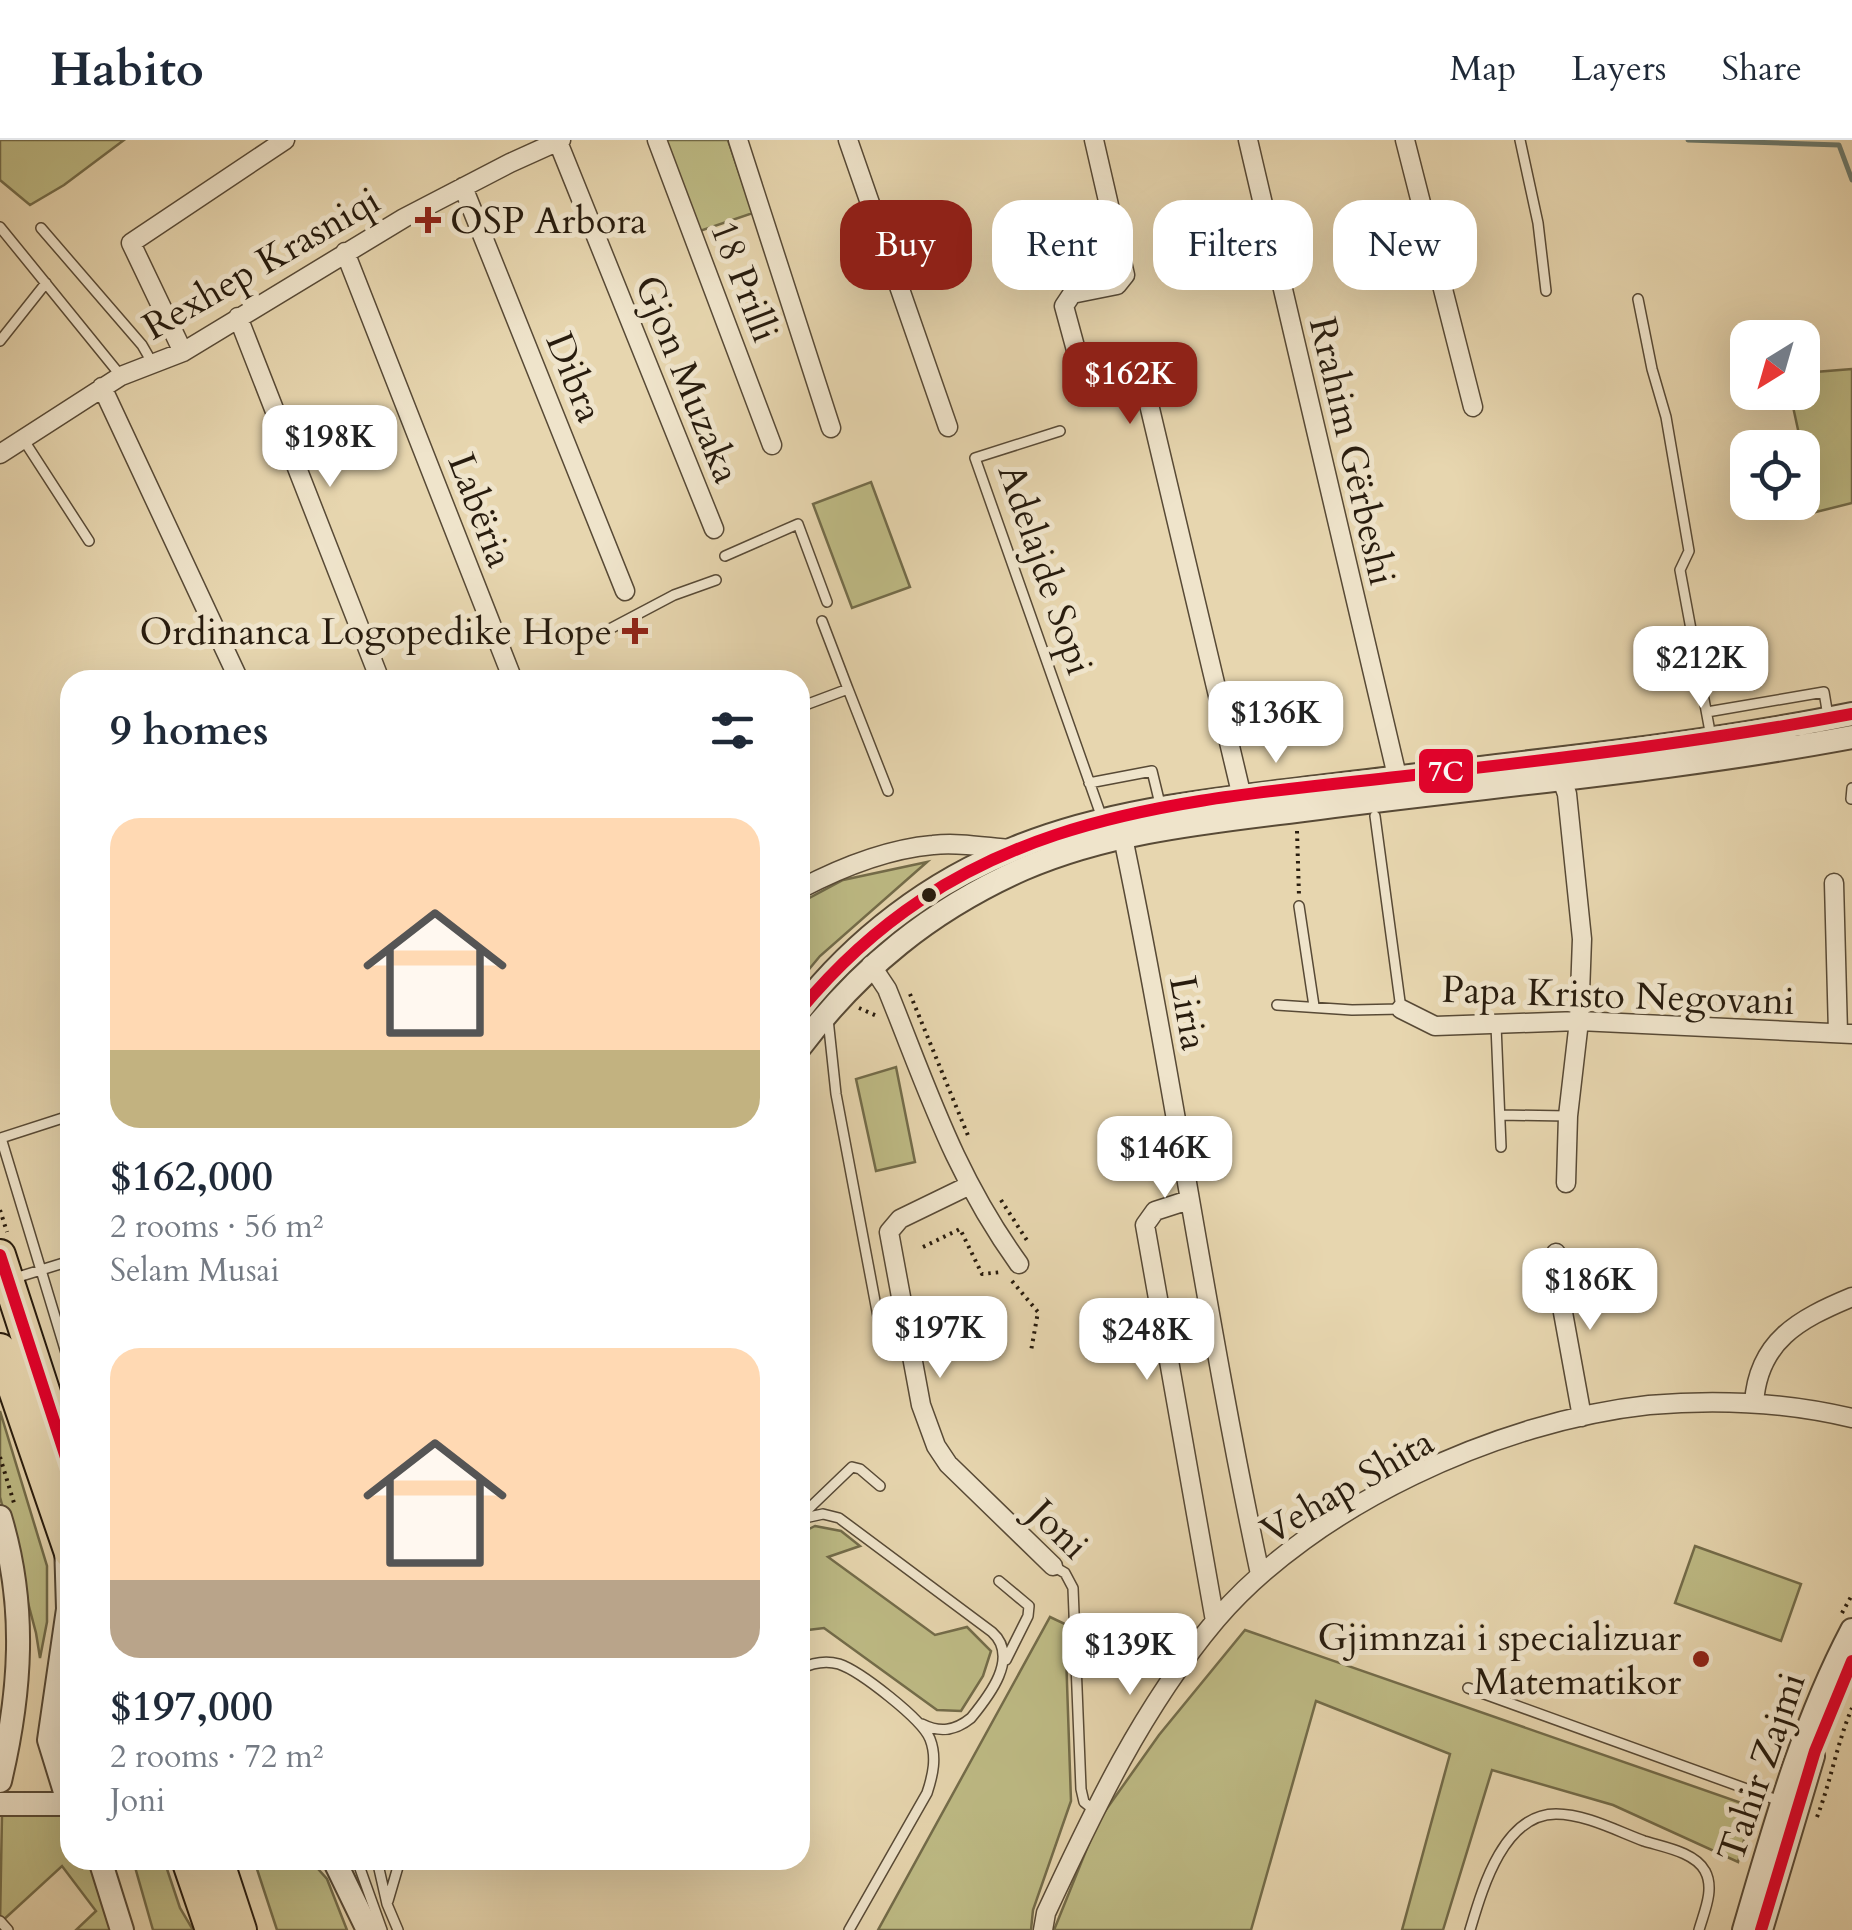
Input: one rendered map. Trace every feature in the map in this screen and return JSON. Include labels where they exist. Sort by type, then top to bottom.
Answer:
[{"type":"highway","points":[[4,1268],[60,1439]]},
{"type":"highway","points":[[0,1349],[60,1525]]},
{"type":"highway","points":[[190,1870],[211,1930]]},
{"type":"highway","points":[[224,1870],[241,1930]]},
{"type":"street","points":[[183,352],[131,243],[284,140]]},
{"type":"street","name":"18 Prilli","points":[[658,140],[772,445]]},
{"type":"street","points":[[738,140],[831,428]]},
{"type":"street","points":[[848,140],[948,427]]},
{"type":"street","points":[[1094,140],[1124,275],[1117,285],[1072,294],[1064,306],[1083,376],[1134,368],[1144,379],[1242,797]]},
{"type":"street","name":"Rrahim Gërbeshi","points":[[1248,140],[1397,776]]},
{"type":"street","points":[[1405,140],[1473,407]]},
{"type":"street","name":"Rexhep Krasniqi","points":[[0,454],[121,376],[183,352],[345,252],[463,187],[560,141]]},
{"type":"street","name":"Gjon Muzaka","points":[[560,141],[714,530]]},
{"type":"street","name":"Dibra","points":[[463,187],[626,591]]},
{"type":"street","name":"Labëria","points":[[345,252],[509,670]]},
{"type":"street","points":[[238,317],[376,670]]},
{"type":"street","points":[[102,387],[234,670]]},
{"type":"street","points":[[810,1038],[828,1022],[902,926],[977,865],[1011,849],[1161,810],[1242,797],[1840,717]]},
{"type":"street","points":[[810,999],[852,951],[1020,870],[1080,848],[1114,825],[1334,806],[1562,780],[1852,737]]},
{"type":"street","points":[[1562,780],[1568,794],[1582,939],[1566,1183]]},
{"type":"street","name":"Liria","points":[[1114,825],[1260,1574]]},
{"type":"street","points":[[810,884],[832,872],[914,848],[946,844],[1011,849]]},
{"type":"street","name":"Papa Kristo Negovani","points":[[1400,1008],[1435,1026],[1579,1021],[1845,1034],[1834,882]]},
{"type":"street","points":[[871,965],[887,989],[952,1154],[1019,1264]]},
{"type":"street","name":"Joni","points":[[968,1186],[900,1219],[888,1232],[921,1405],[936,1446],[962,1480],[1053,1566]]},
{"type":"street","points":[[1189,1200],[1165,1206],[1148,1217],[1146,1246],[1216,1621]]},
{"type":"street","points":[[1556,1253],[1582,1417]]},
{"type":"street","points":[[1754,1403],[1755,1380],[1771,1348],[1800,1325],[1852,1297]]},
{"type":"street","name":"Vehap Shita","points":[[1043,1930],[1046,1913],[1131,1738],[1216,1621],[1260,1574],[1345,1515],[1392,1488],[1492,1444],[1582,1417],[1645,1406],[1754,1403],[1852,1418]]},
{"type":"street","points":[[0,1517],[19,1614],[0,1781]]},
{"type":"street","name":"Tahir Zajmi","points":[[1744,1930],[1782,1802],[1815,1710],[1852,1630]]},
{"type":"street","name":"Tahir Zajmi","points":[[1761,1930],[1815,1751],[1852,1660]]},
{"type":"street","points":[[60,1703],[49,1740],[60,1776]]},
{"type":"street","points":[[0,1804],[60,1806]]},
{"type":"street","points":[[103,1870],[122,1930]]},
{"type":"street","points":[[339,1870],[368,1930]]},
{"type":"lane","points":[[1520,140],[1538,224],[1546,291]]},
{"type":"lane","points":[[0,227],[121,376]]},
{"type":"lane","points":[[40,228],[142,345],[153,365]]},
{"type":"lane","points":[[0,341],[46,283]]},
{"type":"lane","points":[[1638,299],[1666,417],[1689,550],[1680,570],[1710,736]]},
{"type":"lane","name":"Adelajde Sopi","points":[[1060,431],[975,458],[1089,783],[1114,825]]},
{"type":"lane","points":[[23,439],[89,541]]},
{"type":"lane","points":[[724,556],[798,524],[827,602]]},
{"type":"lane","points":[[586,642],[674,596],[716,580]]},
{"type":"lane","points":[[822,621],[888,791]]},
{"type":"lane","points":[[810,703],[848,689]]},
{"type":"lane","points":[[1706,712],[1824,692],[1840,717]]},
{"type":"lane","points":[[1089,783],[1152,770],[1161,810]]},
{"type":"lane","points":[[1851,799],[1852,788]]},
{"type":"lane","name":"Papa Kristo Negovani","points":[[1277,1005],[1352,1010],[1400,1008],[1376,816]]},
{"type":"lane","points":[[1299,906],[1314,1006]]},
{"type":"lane","points":[[828,1022],[844,1142],[879,1322],[904,1317]]},
{"type":"lane","points":[[1496,1024],[1501,1147]]},
{"type":"lane","points":[[1500,1115],[1568,1116]]},
{"type":"lane","points":[[60,1119],[1,1138],[60,1334]]},
{"type":"lane","points":[[4,1268],[40,1270],[60,1263]]},
{"type":"lane","points":[[810,1508],[852,1468],[860,1469],[880,1486]]},
{"type":"lane","points":[[810,1516],[823,1514],[852,1526],[998,1638],[1003,1644],[1005,1663]]},
{"type":"lane","name":"Joni","points":[[1053,1566],[1066,1573],[1073,1588],[1081,1790],[1084,1802],[1094,1810]]},
{"type":"lane","points":[[810,1665],[842,1665],[922,1724],[943,1730],[963,1725],[980,1707],[1028,1616],[1029,1606],[999,1581]]},
{"type":"lane","points":[[1468,1688],[1782,1802]]},
{"type":"lane","points":[[849,1930],[927,1794],[933,1750],[922,1724]]},
{"type":"lane","points":[[1470,1930],[1485,1886],[1511,1838],[1531,1822],[1556,1814],[1585,1820],[1694,1859],[1707,1874],[1708,1885],[1699,1930]]},
{"type":"lane","points":[[361,1870],[382,1930]]},
{"type":"lane","points":[[379,1870],[398,1930]]},
{"type":"lane","points":[[387,1904],[396,1870]]},
{"type":"lane","points":[[0,1921],[8,1930]]},
{"type":"path","points":[[1297,826],[1299,906]]},
{"type":"path","points":[[908,992],[971,1144]]},
{"type":"path","points":[[828,1022],[857,1007],[882,1021]]},
{"type":"path","points":[[996,1194],[1028,1242]]},
{"type":"path","points":[[922,1247],[960,1230],[982,1274],[1004,1271],[1038,1312],[1031,1351]]},
{"type":"shaded area","points":[[0,140],[124,140],[30,205],[0,180]]},
{"type":"shaded area","points":[[665,140],[728,140],[753,213],[697,232]]},
{"type":"shaded area","points":[[1852,369],[1852,503],[1820,511],[1820,430],[1798,430],[1794,410],[1820,410],[1820,372]]},
{"type":"shaded area","points":[[871,482],[910,587],[852,608],[813,504]]},
{"type":"shaded area","points":[[927,862],[810,968],[810,898],[843,880]]},
{"type":"shaded area","points":[[896,1067],[915,1162],[876,1171],[856,1079]]},
{"type":"shaded area","points":[[0,1411],[47,1566],[47,1622],[40,1658],[0,1497]]},
{"type":"shaded area","points":[[810,1528],[841,1531],[860,1546],[828,1557],[935,1635],[967,1627],[991,1651],[983,1676],[961,1711],[937,1710],[824,1628],[810,1630]]},
{"type":"shaded area","points":[[1695,1546],[1801,1584],[1781,1641],[1675,1603]]},
{"type":"shaded area","points":[[1050,1617],[1065,1624],[1071,1801],[1033,1910],[1031,1930],[878,1930]]},
{"type":"shaded area","points":[[1245,1630],[1753,1807],[1738,1862],[1613,1805],[1492,1770],[1443,1930],[1402,1930],[1450,1754],[1316,1701],[1251,1930],[1054,1930],[1098,1821],[1159,1735]]},
{"type":"shaded area","points":[[60,1809],[60,1868],[0,1923],[2,1815]]},
{"type":"shaded area","points":[[65,1870],[95,1870],[107,1901],[110,1930],[76,1930],[96,1911]]},
{"type":"shaded area","points":[[136,1870],[167,1870],[180,1908],[193,1930],[153,1930]]},
{"type":"shaded area","points":[[257,1870],[319,1870],[327,1879],[347,1930],[277,1930]]},
{"type":"waterway","points":[[1688,140],[1839,145],[1852,180]]},
{"type":"transit line","name":"7C","points":[[810,1000],[866,942],[936,890],[1010,852],[1088,825],[1169,806],[1253,793],[1643,747],[1852,714]]},
{"type":"transit line","name":"7C","points":[[0,1255],[60,1439]]},
{"type":"transit line","name":"7C","points":[[1761,1930],[1815,1751],[1852,1661]]},
{"type":"place","name":"OSP Arbora","points":[[428,220]]},
{"type":"place","name":"Ordinanca Logopedike Hope","points":[[635,631]]},
{"type":"place","name":"Gjimnzai i specializuar Matematikor","points":[[1701,1659]]}]
